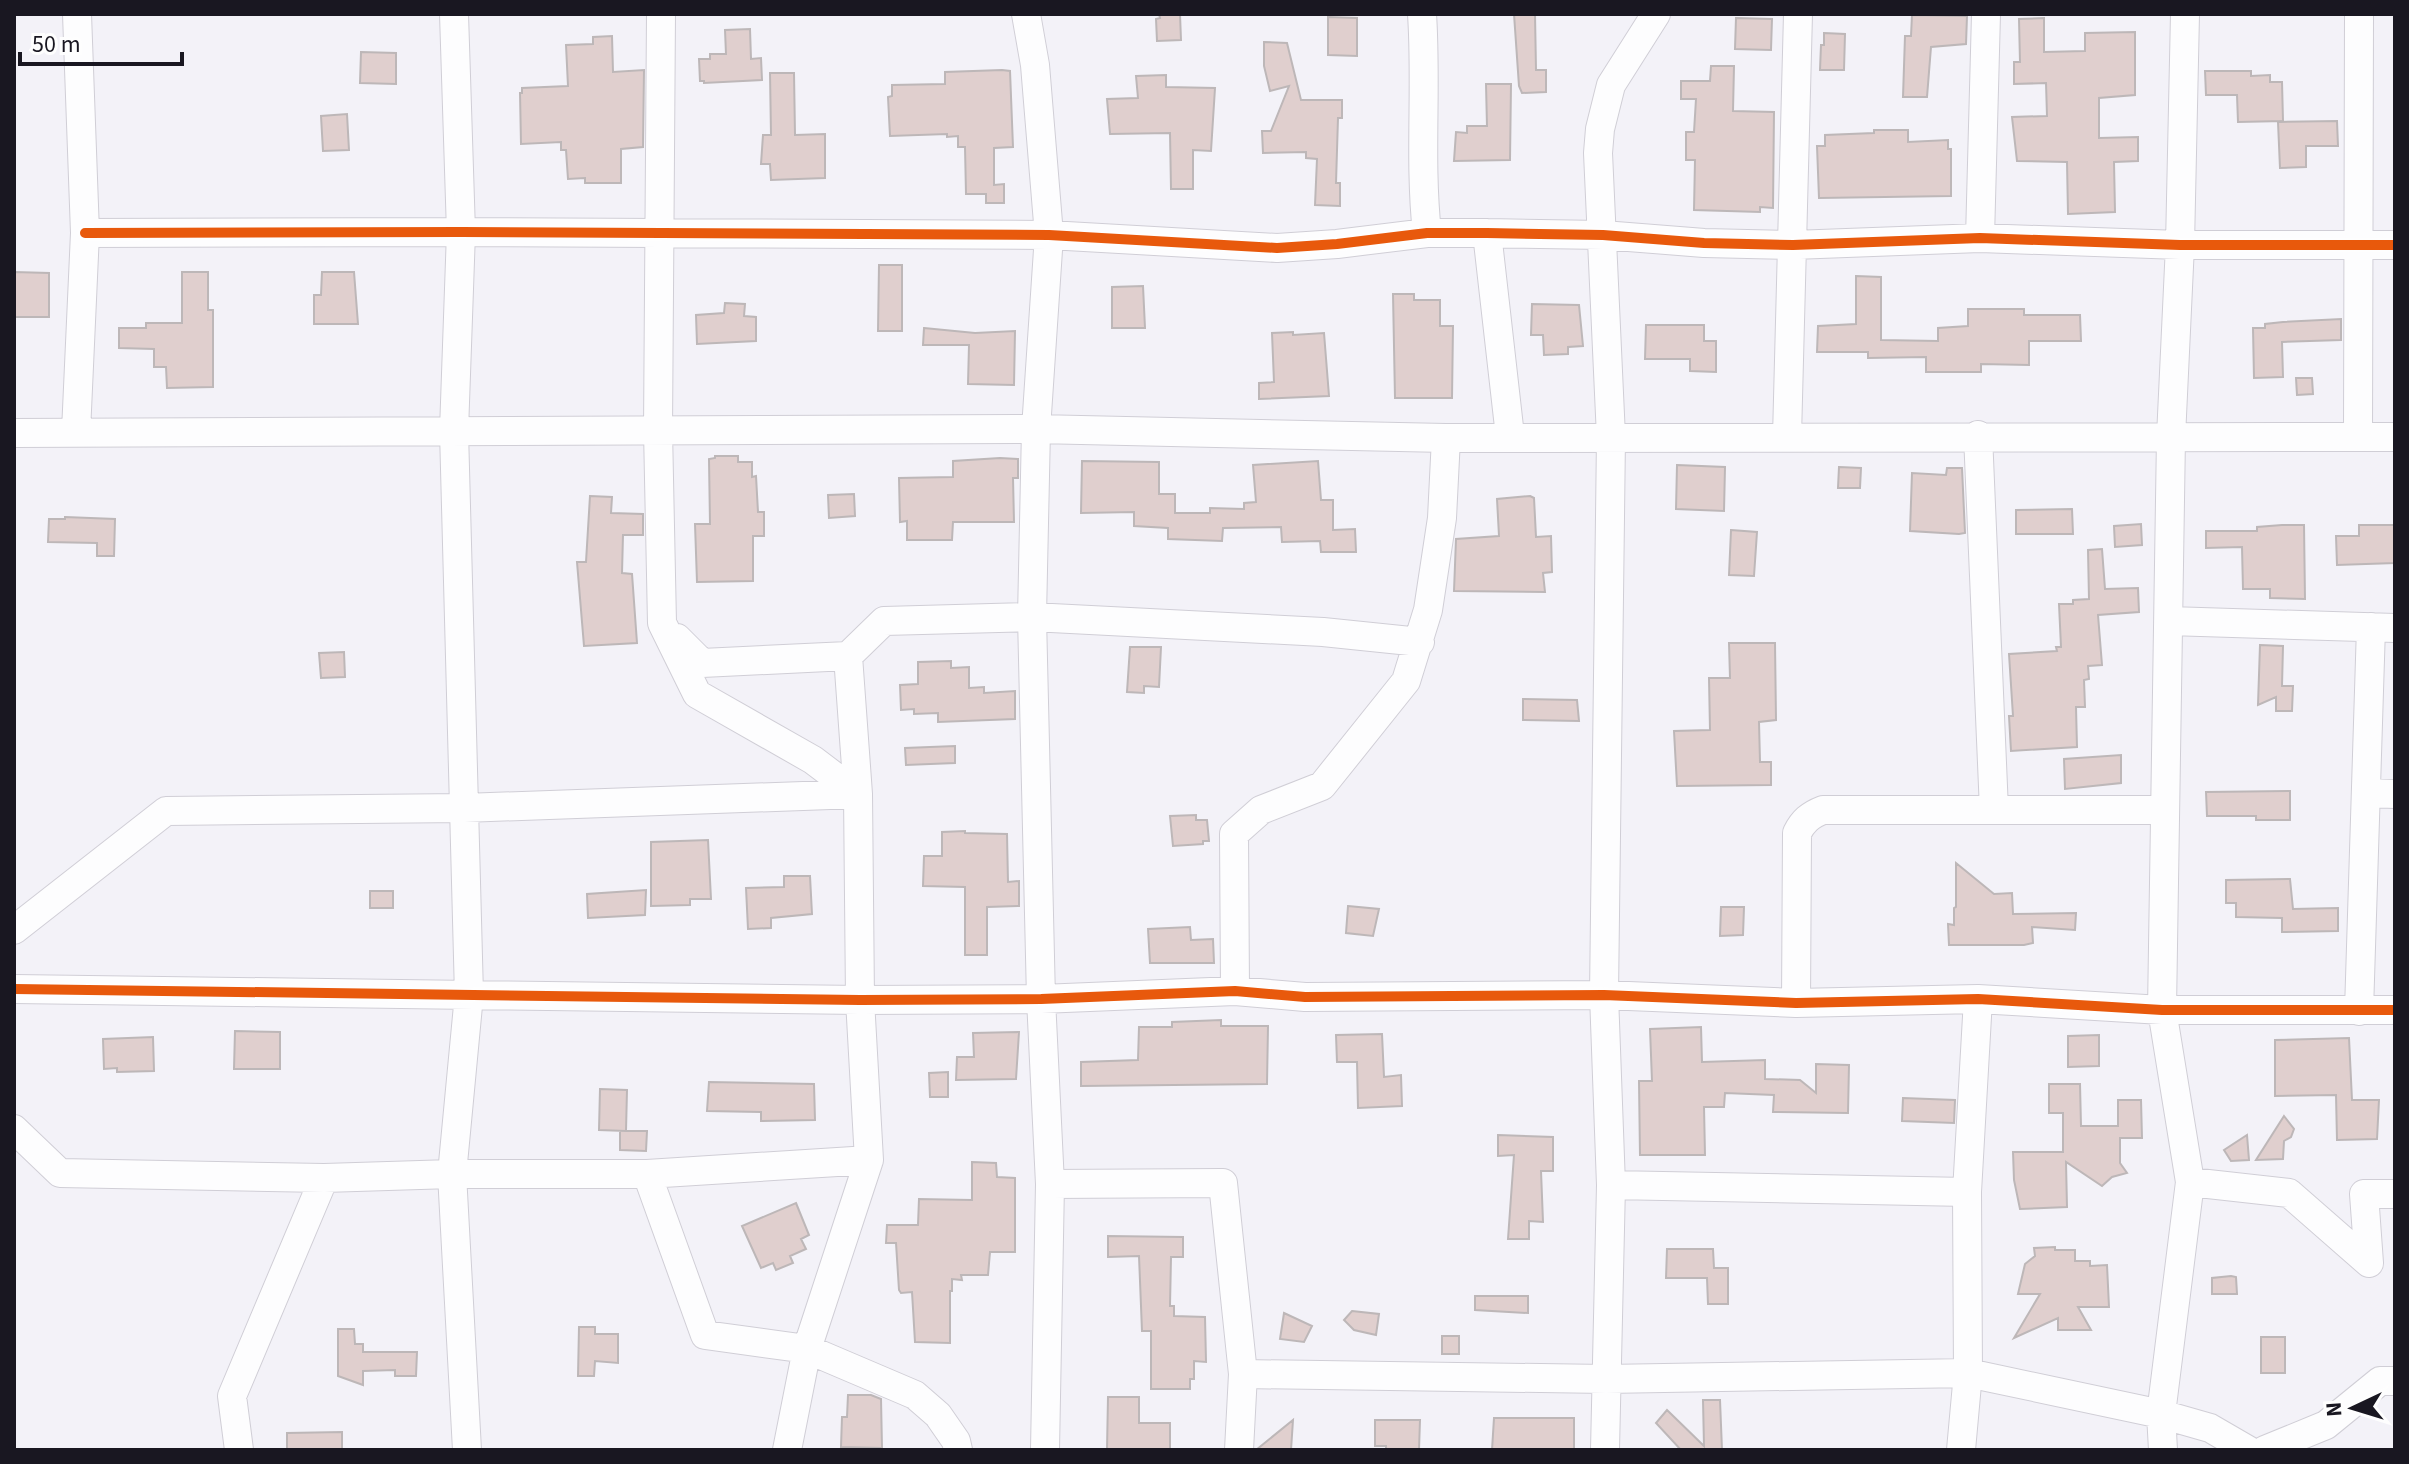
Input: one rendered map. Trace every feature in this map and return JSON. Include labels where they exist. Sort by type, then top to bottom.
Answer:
[{"type":"street","points":[[76,432],[85,233],[77,14]]},
{"type":"street","points":[[454,14],[461,232],[454,431],[469,995],[452,1174],[467,1450]]},
{"type":"street","points":[[661,14],[658,430],[662,623],[697,694],[813,760],[858,794]]},
{"type":"street","points":[[1026,14],[1035,65],[1049,235],[1036,429],[1032,617],[1041,999],[1050,1184],[1045,1450]]},
{"type":"street","points":[[1422,14],[1422,189],[1427,233]]},
{"type":"street","points":[[1605,1450],[1611,1185],[1604,995],[1611,437],[1598,153],[1600,129],[1611,85],[1656,14]]},
{"type":"street","points":[[1787,437],[1798,14]]},
{"type":"street","points":[[1980,238],[1986,14]]},
{"type":"street","points":[[2163,1450],[2161,1414],[2190,1182],[2162,1010],[2171,437],[2180,245],[2185,14]]},
{"type":"street","points":[[2358,436],[2359,14]]},
{"type":"street","points":[[85,233],[1049,235],[1277,248],[1427,233],[1603,235],[1793,245],[1980,238],[2180,245],[2395,245]]},
{"type":"street","points":[[1487,233],[1510,436]]},
{"type":"street","points":[[14,433],[1036,429],[1446,438],[1978,435],[2395,437]]},
{"type":"street","points":[[1978,435],[1994,810]]},
{"type":"street","points":[[1235,991],[1234,834],[1261,810],[1322,786],[1406,681],[1420,642],[1442,518],[1446,438]]},
{"type":"street","points":[[662,623],[702,663],[848,656],[884,621],[1032,617],[1323,632],[1420,642]]},
{"type":"street","points":[[2169,621],[2383,628],[2366,793],[2359,1011]]},
{"type":"street","points":[[787,1450],[807,1349],[869,1160],[860,1000],[858,794],[848,656]]},
{"type":"street","points":[[2366,793],[2395,794]]},
{"type":"street","points":[[14,930],[166,811],[464,808],[858,794]]},
{"type":"street","points":[[1796,1003],[1797,833],[1807,818],[1823,810],[2164,810]]},
{"type":"street","points":[[14,989],[860,1000],[1041,999],[1235,991],[1305,997],[1604,995],[1796,1003],[1978,999],[2162,1010],[2395,1010]]},
{"type":"street","points":[[1961,1450],[1968,1373],[1967,1192],[1978,999]]},
{"type":"street","points":[[14,1129],[60,1173],[324,1178],[452,1174],[647,1174],[869,1160]]},
{"type":"street","points":[[647,1174],[705,1335],[807,1349],[915,1395],[938,1415],[956,1441],[958,1450]]},
{"type":"street","points":[[239,1450],[232,1396],[324,1178]]},
{"type":"street","points":[[2190,1182],[2289,1193],[2369,1263],[2364,1194],[2395,1194]]},
{"type":"street","points":[[1050,1184],[1223,1183],[1243,1374],[1239,1450]]},
{"type":"street","points":[[1611,1185],[1967,1192]]},
{"type":"street","points":[[1243,1374],[1606,1379],[1968,1373],[2161,1414],[2210,1428],[2248,1450]]},
{"type":"street","points":[[2265,1450],[2326,1425],[2380,1381],[2395,1381]]},
{"type":"building","points":[[1159,14],[1180,14],[1181,40],[1157,41],[1156,19],[1160,18]]},
{"type":"building","points":[[1514,14],[1535,14],[1536,70],[1546,70],[1546,92],[1522,93],[1519,86]]},
{"type":"building","points":[[1912,15],[1967,16],[1966,44],[1931,47],[1927,97],[1903,97],[1905,36],[1911,36]]},
{"type":"building","points":[[1328,17],[1357,18],[1357,56],[1328,55]]},
{"type":"building","points":[[1736,18],[1772,19],[1771,50],[1735,49]]},
{"type":"building","points":[[2044,18],[2044,52],[2085,51],[2085,33],[2135,32],[2135,95],[2099,98],[2099,138],[2138,137],[2138,161],[2114,162],[2115,212],[2068,214],[2067,162],[2017,161],[2012,117],[2047,116],[2046,83],[2014,84],[2014,62],[2020,62],[2019,19]]},
{"type":"building","points":[[750,29],[751,59],[761,58],[762,80],[700,81],[699,59],[710,59],[710,54],[726,54],[725,30]]},
{"type":"building","points":[[1824,33],[1845,34],[1844,70],[1820,70]]},
{"type":"building","points":[[612,36],[613,72],[644,70],[643,147],[621,149],[621,183],[585,183],[585,178],[568,179],[566,150],[561,150],[561,142],[521,144],[520,93],[522,88],[568,86],[566,45],[593,44],[593,37]]},
{"type":"building","points":[[1264,42],[1287,43],[1301,100],[1342,100],[1342,118],[1338,118],[1336,183],[1340,183],[1340,206],[1315,205],[1317,159],[1306,158],[1306,152],[1263,153],[1262,131],[1271,131],[1289,86],[1270,91],[1264,66]]},
{"type":"building","points":[[361,52],[396,53],[396,84],[360,83]]},
{"type":"building","points":[[1711,66],[1734,66],[1733,111],[1774,112],[1773,208],[1760,207],[1760,212],[1694,210],[1695,160],[1686,160],[1686,132],[1694,132],[1696,99],[1681,99],[1681,81],[1710,81]]},
{"type":"building","points":[[1010,71],[1013,147],[994,148],[994,185],[1004,184],[1004,203],[986,203],[986,194],[966,194],[965,147],[958,147],[958,136],[890,136],[888,97],[892,96],[892,85],[945,84],[945,72]]},
{"type":"building","points":[[2205,71],[2251,71],[2251,76],[2270,75],[2270,82],[2282,82],[2283,121],[2238,122],[2237,95],[2206,95]]},
{"type":"building","points":[[770,73],[794,73],[795,135],[825,134],[825,178],[771,180],[770,164],[761,164],[763,135],[771,135]]},
{"type":"building","points":[[1166,75],[1166,87],[1215,88],[1211,151],[1193,150],[1193,189],[1171,189],[1170,133],[1110,134],[1107,99],[1138,98],[1136,76]]},
{"type":"building","points":[[1486,84],[1511,84],[1510,160],[1454,161],[1456,132],[1467,133],[1467,126],[1487,126]]},
{"type":"building","points":[[347,114],[349,150],[323,151],[321,116]]},
{"type":"building","points":[[2337,121],[2338,146],[2306,146],[2306,167],[2280,168],[2278,122]]},
{"type":"building","points":[[1874,130],[1908,130],[1908,142],[1948,140],[1948,149],[1951,149],[1951,196],[1819,198],[1817,146],[1825,146],[1825,135],[1874,133]]},
{"type":"building","points":[[879,265],[902,265],[902,331],[878,331]]},
{"type":"building","points":[[14,272],[49,273],[49,317],[14,317]]},
{"type":"building","points":[[182,272],[208,272],[208,310],[213,310],[213,387],[167,388],[166,367],[154,367],[154,349],[119,348],[119,328],[146,328],[146,323],[182,323]]},
{"type":"building","points":[[322,272],[354,272],[358,324],[314,324],[314,295],[321,295]]},
{"type":"building","points":[[1856,276],[1881,277],[1881,340],[1938,341],[1938,328],[1968,326],[1968,309],[2024,309],[2024,315],[2080,315],[2081,341],[2029,341],[2029,365],[1981,364],[1981,372],[1926,372],[1926,357],[1868,358],[1868,352],[1817,352],[1818,326],[1856,324]]},
{"type":"building","points":[[1143,286],[1145,328],[1112,328],[1112,287]]},
{"type":"building","points":[[1393,294],[1414,294],[1414,300],[1440,300],[1440,326],[1453,326],[1452,398],[1395,398]]},
{"type":"building","points":[[725,303],[745,304],[744,316],[756,317],[756,341],[697,344],[696,315],[724,313]]},
{"type":"building","points":[[1532,304],[1579,305],[1583,346],[1568,347],[1568,354],[1544,355],[1543,335],[1531,335]]},
{"type":"building","points":[[2341,319],[2341,340],[2282,342],[2283,377],[2254,378],[2253,328],[2283,322]]},
{"type":"building","points":[[1646,325],[1704,325],[1704,341],[1716,341],[1716,372],[1690,371],[1690,359],[1645,359]]},
{"type":"building","points":[[924,328],[975,333],[1015,331],[1014,385],[968,384],[969,345],[923,345]]},
{"type":"building","points":[[1293,332],[1293,335],[1324,333],[1329,396],[1259,399],[1259,383],[1274,382],[1272,333]]},
{"type":"building","points":[[2296,378],[2312,378],[2313,394],[2297,395]]},
{"type":"building","points":[[738,456],[738,462],[752,462],[758,512],[764,512],[764,536],[753,536],[753,581],[697,582],[695,524],[710,524],[709,459]]},
{"type":"building","points":[[1018,459],[1018,478],[1013,478],[1014,522],[953,522],[952,540],[907,540],[907,521],[900,522],[899,478],[953,477],[953,461]]},
{"type":"building","points":[[1082,461],[1159,462],[1159,494],[1175,494],[1175,513],[1210,513],[1210,508],[1244,509],[1244,503],[1256,502],[1253,465],[1318,461],[1321,500],[1333,500],[1333,530],[1355,529],[1356,552],[1321,552],[1320,541],[1282,542],[1281,527],[1223,528],[1222,541],[1168,539],[1168,528],[1134,526],[1134,512],[1081,513]]},
{"type":"building","points":[[1677,465],[1725,467],[1724,511],[1676,509]]},
{"type":"building","points":[[1839,467],[1861,468],[1860,488],[1838,488]]},
{"type":"building","points":[[1947,468],[1962,468],[1965,533],[1910,531],[1912,473],[1946,475]]},
{"type":"building","points":[[854,494],[855,516],[829,518],[828,495]]},
{"type":"building","points":[[590,496],[612,497],[611,513],[643,514],[643,535],[623,535],[622,573],[632,574],[637,643],[584,646],[577,562],[586,562]]},
{"type":"building","points":[[1534,498],[1536,537],[1551,536],[1552,572],[1543,573],[1545,592],[1454,591],[1456,539],[1499,536],[1497,499]]},
{"type":"building","points":[[2072,509],[2073,534],[2016,534],[2016,510]]},
{"type":"building","points":[[49,519],[115,519],[114,556],[97,556],[97,543],[48,542]]},
{"type":"building","points":[[2141,524],[2142,545],[2115,547],[2114,526]]},
{"type":"building","points":[[2304,525],[2305,599],[2270,598],[2270,589],[2243,589],[2242,547],[2206,548],[2206,531],[2257,531],[2257,527]]},
{"type":"building","points":[[2359,525],[2395,525],[2395,563],[2337,565],[2336,536],[2359,536]]},
{"type":"building","points":[[1731,530],[1757,532],[1754,576],[1729,575]]},
{"type":"building","points":[[2102,549],[2105,589],[2138,588],[2139,612],[2098,615],[2102,665],[2088,666],[2089,679],[2084,680],[2085,707],[2076,707],[2077,747],[2011,751],[2009,716],[2013,716],[2009,654],[2057,651],[2056,647],[2061,647],[2059,604],[2089,599],[2088,550]]},
{"type":"building","points":[[1729,643],[1775,643],[1776,720],[1759,722],[1760,762],[1771,762],[1771,785],[1677,786],[1674,731],[1710,730],[1709,678],[1730,678]]},
{"type":"building","points":[[2260,645],[2283,646],[2282,686],[2293,686],[2292,711],[2276,711],[2276,697],[2258,705]]},
{"type":"building","points":[[1130,647],[1161,647],[1159,687],[1144,686],[1144,693],[1127,692]]},
{"type":"building","points":[[344,652],[345,677],[321,678],[319,653]]},
{"type":"building","points":[[951,661],[951,668],[969,667],[969,688],[984,687],[984,693],[1015,691],[1015,719],[938,722],[938,713],[914,714],[914,709],[901,710],[900,685],[918,684],[918,662]]},
{"type":"building","points":[[1523,699],[1577,700],[1579,721],[1523,720]]},
{"type":"building","points":[[955,746],[955,763],[906,765],[905,748]]},
{"type":"building","points":[[2121,755],[2121,783],[2065,789],[2064,759]]},
{"type":"building","points":[[2290,791],[2290,820],[2207,816],[2206,792]]},
{"type":"building","points":[[1196,815],[1196,820],[1207,820],[1209,841],[1173,846],[1170,816]]},
{"type":"building","points":[[942,832],[1007,834],[1008,882],[1019,881],[1019,906],[987,907],[987,955],[965,955],[965,887],[923,886],[924,856],[942,856]]},
{"type":"building","points":[[708,840],[711,899],[690,899],[690,905],[651,906],[651,842]]},
{"type":"building","points":[[1956,863],[1994,894],[2012,893],[2013,914],[2076,913],[2075,930],[2032,927],[2033,943],[2024,945],[1949,945],[1948,924],[1954,925],[1956,907]]},
{"type":"building","points":[[784,876],[810,876],[812,914],[771,918],[771,928],[748,929],[746,888],[784,887]]},
{"type":"building","points":[[2290,879],[2293,909],[2338,908],[2338,931],[2282,932],[2282,918],[2236,917],[2236,903],[2226,903],[2226,880]]},
{"type":"building","points":[[646,890],[645,915],[588,918],[587,894]]},
{"type":"building","points":[[370,891],[393,891],[393,908],[370,908]]},
{"type":"building","points":[[1348,906],[1379,909],[1373,936],[1346,933]]},
{"type":"building","points":[[1721,907],[1744,907],[1743,935],[1720,936]]},
{"type":"building","points":[[1190,927],[1191,940],[1213,939],[1214,963],[1150,963],[1148,929]]},
{"type":"building","points":[[1221,1020],[1221,1026],[1268,1026],[1267,1084],[1081,1086],[1081,1062],[1138,1060],[1139,1027],[1172,1027],[1172,1022]]},
{"type":"building","points":[[1701,1027],[1702,1062],[1765,1060],[1765,1079],[1800,1080],[1816,1093],[1816,1064],[1849,1065],[1848,1113],[1773,1112],[1774,1095],[1725,1093],[1724,1107],[1704,1107],[1705,1155],[1640,1155],[1639,1081],[1652,1081],[1650,1029]]},
{"type":"building","points":[[235,1031],[280,1032],[280,1069],[234,1069]]},
{"type":"building","points":[[1019,1032],[1016,1079],[956,1080],[957,1057],[974,1057],[973,1033]]},
{"type":"building","points":[[1382,1034],[1384,1077],[1401,1075],[1402,1106],[1358,1108],[1357,1062],[1337,1062],[1336,1035]]},
{"type":"building","points":[[2099,1035],[2099,1066],[2068,1067],[2068,1036]]},
{"type":"building","points":[[153,1037],[154,1071],[117,1072],[117,1068],[104,1069],[103,1039]]},
{"type":"building","points":[[2349,1038],[2352,1100],[2379,1100],[2377,1139],[2337,1140],[2336,1095],[2275,1096],[2275,1040]]},
{"type":"building","points":[[948,1072],[948,1097],[930,1097],[929,1073]]},
{"type":"building","points":[[709,1082],[814,1084],[815,1120],[761,1121],[761,1112],[707,1111]]},
{"type":"building","points":[[2049,1084],[2080,1084],[2081,1126],[2118,1126],[2118,1100],[2141,1100],[2142,1138],[2120,1138],[2120,1163],[2127,1173],[2112,1177],[2102,1186],[2066,1162],[2067,1207],[2020,1209],[2014,1180],[2013,1152],[2063,1152],[2063,1113],[2049,1113]]},
{"type":"building","points":[[600,1089],[627,1090],[626,1131],[599,1130]]},
{"type":"building","points":[[1903,1098],[1955,1100],[1954,1123],[1902,1121]]},
{"type":"building","points":[[2284,1116],[2294,1129],[2291,1137],[2284,1141],[2283,1159],[2256,1160]]},
{"type":"building","points":[[620,1131],[647,1131],[646,1151],[620,1150]]},
{"type":"building","points":[[1498,1135],[1553,1137],[1553,1171],[1541,1171],[1543,1222],[1529,1221],[1529,1239],[1508,1239],[1514,1155],[1498,1156]]},
{"type":"building","points":[[2247,1135],[2249,1160],[2231,1161],[2224,1150]]},
{"type":"building","points":[[972,1162],[996,1163],[997,1177],[1015,1178],[1015,1252],[990,1252],[988,1275],[961,1275],[962,1280],[952,1279],[950,1343],[915,1342],[912,1292],[901,1293],[899,1290],[896,1243],[886,1243],[887,1225],[918,1225],[919,1199],[972,1200]]},
{"type":"building","points":[[796,1203],[809,1235],[801,1239],[806,1249],[790,1256],[793,1263],[776,1270],[773,1263],[761,1268],[742,1226]]},
{"type":"building","points":[[1108,1236],[1183,1237],[1183,1257],[1171,1257],[1170,1306],[1174,1306],[1174,1316],[1205,1317],[1206,1362],[1194,1361],[1194,1379],[1190,1379],[1190,1389],[1151,1389],[1151,1331],[1142,1331],[1139,1256],[1108,1257]]},
{"type":"building","points":[[2055,1247],[2055,1250],[2075,1250],[2075,1261],[2090,1261],[2090,1266],[2107,1265],[2109,1307],[2078,1307],[2091,1330],[2058,1330],[2058,1318],[2014,1338],[2040,1294],[2018,1294],[2025,1264],[2035,1256],[2034,1248]]},
{"type":"building","points":[[1667,1249],[1713,1249],[1714,1268],[1728,1268],[1728,1304],[1708,1304],[1707,1278],[1666,1278]]},
{"type":"building","points":[[2236,1277],[2237,1294],[2212,1294],[2212,1278]]},
{"type":"building","points":[[1475,1296],[1528,1296],[1528,1313],[1475,1310]]},
{"type":"building","points":[[1352,1311],[1379,1314],[1376,1335],[1354,1330],[1344,1320]]},
{"type":"building","points":[[1284,1313],[1312,1326],[1304,1342],[1280,1339]]},
{"type":"building","points":[[579,1327],[595,1327],[595,1334],[618,1334],[618,1363],[595,1361],[594,1376],[578,1376]]},
{"type":"building","points":[[338,1329],[354,1329],[355,1344],[363,1344],[363,1352],[417,1352],[416,1376],[395,1376],[395,1370],[363,1371],[363,1385],[338,1376]]},
{"type":"building","points":[[1442,1336],[1459,1336],[1459,1354],[1442,1354]]},
{"type":"building","points":[[2261,1337],[2285,1337],[2285,1373],[2261,1373]]},
{"type":"building","points":[[848,1395],[871,1395],[881,1399],[882,1448],[841,1447],[842,1417],[847,1417]]},
{"type":"building","points":[[1108,1397],[1139,1397],[1139,1423],[1170,1423],[1170,1450],[1107,1450]]},
{"type":"building","points":[[1703,1400],[1720,1400],[1722,1450],[1681,1450],[1656,1423],[1667,1410],[1704,1446]]},
{"type":"building","points":[[1494,1418],[1574,1418],[1574,1450],[1492,1450]]},
{"type":"building","points":[[1293,1420],[1291,1450],[1256,1450]]},
{"type":"building","points":[[1375,1420],[1420,1420],[1419,1450],[1386,1450],[1386,1446],[1375,1446]]},
{"type":"building","points":[[342,1432],[342,1450],[287,1450],[287,1433]]},
{"type":"cycle path","points":[[85,233],[1049,235],[1277,248],[1427,233],[1603,235],[1704,243],[1793,245],[1980,238],[2180,245],[2395,245]]},
{"type":"cycle path","points":[[14,989],[860,1000],[1041,999],[1235,991],[1305,997],[1604,995],[1796,1003],[1978,999],[2162,1010],[2395,1010]]}]
